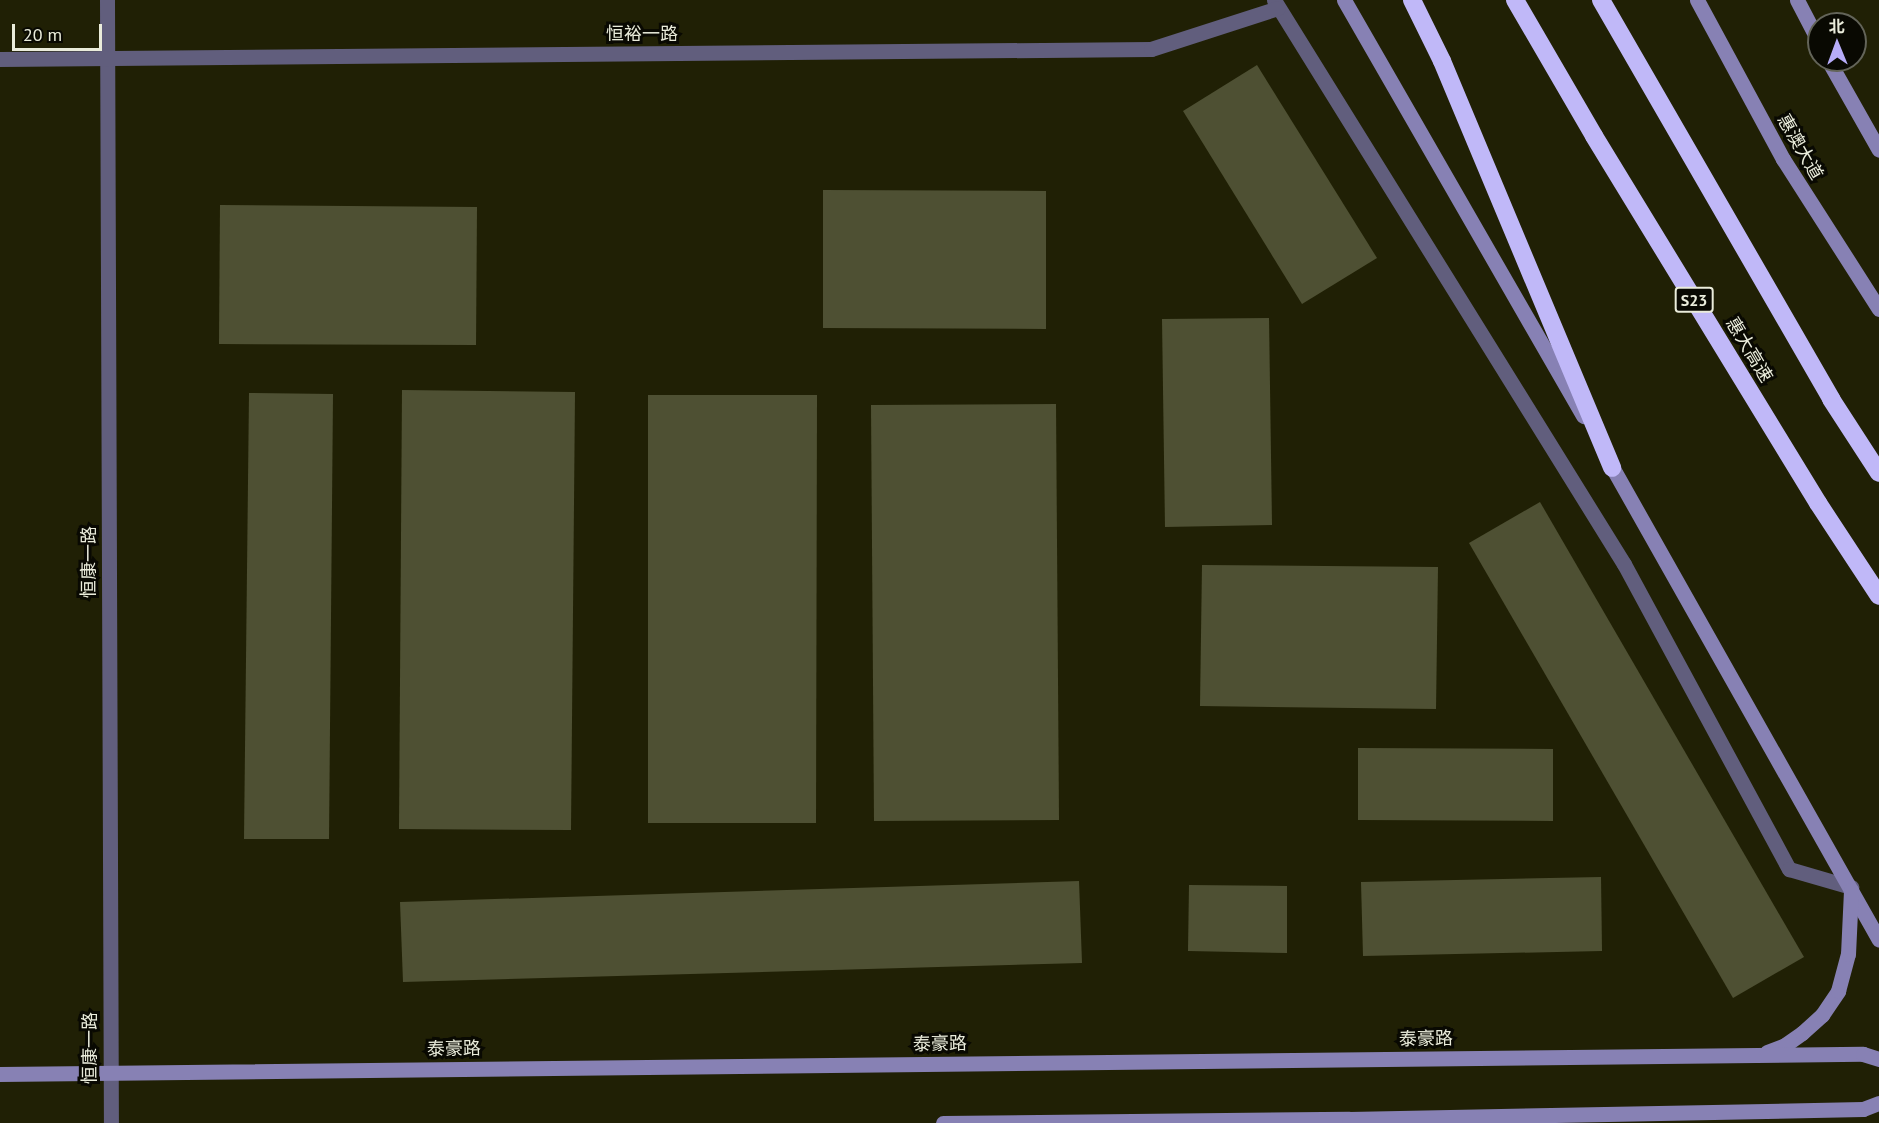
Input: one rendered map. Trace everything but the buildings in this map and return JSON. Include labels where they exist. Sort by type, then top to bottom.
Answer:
[{"type":"highway","points":[[1412,0],[1442,61],[1612,468]]},
{"type":"highway","name":"惠大高速","points":[[1515,0],[1594,136],[1811,493],[1879,596]]},
{"type":"highway","points":[[1601,0],[1831,399],[1879,474]]},
{"type":"main road","points":[[1344,0],[1851,887],[1879,940]]},
{"type":"main road","name":"惠澳大道","points":[[1697,0],[1783,159],[1879,309]]},
{"type":"main road","points":[[1797,0],[1807,19]]},
{"type":"main road","points":[[1835,72],[1879,150]]},
{"type":"main road","points":[[1760,1055],[1785,1045],[1802,1033],[1822,1014],[1838,992],[1848,954],[1851,887]]},
{"type":"main road","name":"泰豪路","points":[[0,1074],[1863,1054],[1879,1059]]},
{"type":"main road","points":[[943,1123],[1349,1121],[1863,1109],[1879,1103]]},
{"type":"street","name":"恒康一路","points":[[107,0],[111,1123]]},
{"type":"street","name":"恒裕一路","points":[[0,59],[1151,50],[1276,4]]},
{"type":"street","points":[[1276,4],[1624,564],[1789,869],[1851,887]]}]
